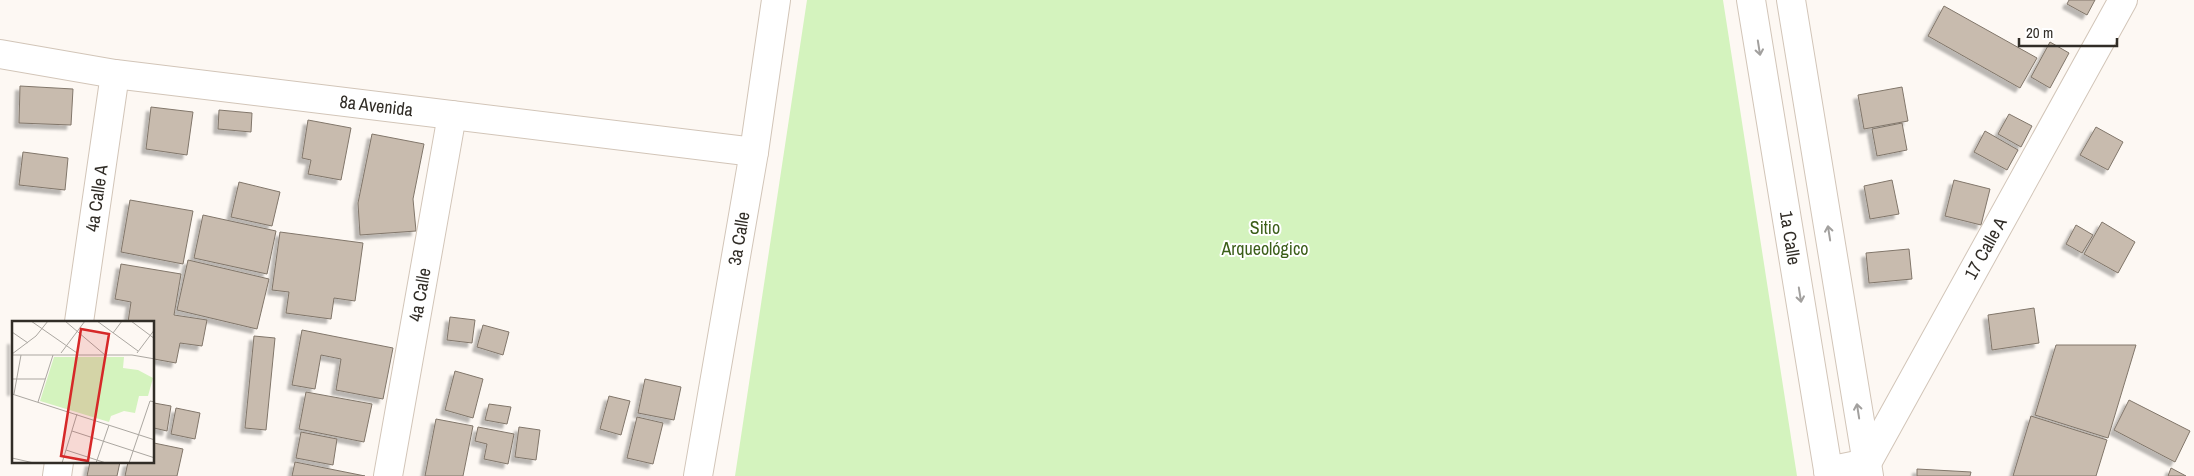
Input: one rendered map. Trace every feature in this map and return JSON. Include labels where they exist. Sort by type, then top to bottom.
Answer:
[{"type":"street","name":"3a Calle","points":[[698,476],[754,152],[776,0]]},
{"type":"street","name":"1a Calle","points":[[1751,0],[1829,473]]},
{"type":"street","points":[[1791,0],[1868,469],[1829,473]]},
{"type":"street","name":"17 Calle A","points":[[1868,469],[2123,0]]},
{"type":"street","name":"8a Avenida","points":[[0,54],[115,74],[754,152]]},
{"type":"street","name":"4a Calle A","points":[[79,321],[115,74]]},
{"type":"street","name":"4a Calle","points":[[388,476],[452,115]]},
{"type":"green space","name":"Sitio Arqueológico","points":[[807,0],[1723,0],[1797,476],[735,476]]},
{"type":"building","points":[[2069,0],[2095,0],[2087,15],[2067,4]]},
{"type":"building","points":[[1944,6],[2037,58],[2020,88],[1928,36]]},
{"type":"building","points":[[2050,42],[2069,53],[2050,88],[2031,77]]},
{"type":"building","points":[[20,86],[73,89],[71,125],[19,123]]},
{"type":"building","points":[[1902,87],[1908,121],[1864,129],[1858,95]]},
{"type":"building","points":[[151,107],[193,112],[187,155],[146,149]]},
{"type":"building","points":[[219,110],[252,113],[251,132],[218,129]]},
{"type":"building","points":[[2009,114],[2032,126],[2021,147],[1998,134]]},
{"type":"building","points":[[308,120],[351,128],[341,180],[308,174],[311,160],[302,158]]},
{"type":"building","points":[[1902,123],[1907,150],[1877,156],[1872,129]]},
{"type":"building","points":[[2096,127],[2123,142],[2108,170],[2080,155]]},
{"type":"building","points":[[1985,131],[2018,150],[2007,170],[1974,152]]},
{"type":"building","points":[[372,134],[424,144],[413,199],[416,231],[360,235],[358,203]]},
{"type":"building","points":[[23,152],[68,158],[65,190],[19,185]]},
{"type":"building","points":[[1892,180],[1899,214],[1870,219],[1864,186]]},
{"type":"building","points":[[1954,180],[1990,189],[1981,225],[1945,216]]},
{"type":"building","points":[[239,182],[280,192],[272,226],[231,217]]},
{"type":"building","points":[[130,200],[193,211],[183,264],[121,252]]},
{"type":"building","points":[[203,215],[276,231],[267,274],[194,258]]},
{"type":"building","points":[[2102,222],[2135,242],[2118,273],[2084,254]]},
{"type":"building","points":[[2076,225],[2093,235],[2082,253],[2066,244]]},
{"type":"building","points":[[280,232],[363,243],[355,301],[334,298],[331,319],[286,313],[289,292],[272,290]]},
{"type":"building","points":[[1909,249],[1912,279],[1869,283],[1866,253]]},
{"type":"building","points":[[188,260],[269,279],[257,329],[177,310]]},
{"type":"building","points":[[121,264],[181,274],[174,315],[207,320],[202,346],[180,343],[176,363],[155,359],[155,321],[128,321],[131,302],[115,299]]},
{"type":"building","points":[[2034,308],[2039,343],[1992,350],[1988,315]]},
{"type":"building","points":[[450,317],[475,320],[472,343],[447,340]]},
{"type":"building","points":[[483,325],[509,332],[503,355],[477,347]]},
{"type":"building","points":[[302,330],[393,348],[383,399],[336,390],[341,359],[321,355],[315,389],[292,385]]},
{"type":"building","points":[[254,336],[275,338],[266,430],[245,428]]},
{"type":"building","points":[[2056,345],[2136,345],[2108,438],[2035,415]]},
{"type":"building","points":[[455,371],[483,379],[473,418],[445,410]]},
{"type":"building","points":[[645,379],[681,387],[674,420],[638,413]]},
{"type":"building","points":[[306,392],[372,404],[364,442],[299,429]]},
{"type":"building","points":[[609,396],[630,401],[621,435],[600,429]]},
{"type":"building","points":[[2129,400],[2190,431],[2175,462],[2114,430]]},
{"type":"building","points":[[155,403],[171,406],[167,431],[155,428]]},
{"type":"building","points":[[489,404],[511,407],[507,424],[485,420]]},
{"type":"building","points":[[176,408],[200,413],[195,439],[171,434]]},
{"type":"building","points":[[2031,416],[2107,440],[2096,476],[2013,476]]},
{"type":"building","points":[[637,417],[663,423],[653,464],[627,458]]},
{"type":"building","points":[[436,419],[473,426],[463,476],[425,476]]},
{"type":"building","points":[[478,427],[514,434],[508,464],[484,459],[487,444],[475,441]]},
{"type":"building","points":[[519,427],[540,430],[536,460],[515,457]]},
{"type":"building","points":[[301,432],[337,439],[333,465],[296,458]]},
{"type":"building","points":[[155,443],[183,449],[177,476],[125,476],[128,464],[155,464]]},
{"type":"building","points":[[295,462],[365,476],[292,476]]},
{"type":"building","points":[[90,464],[120,464],[117,476],[87,476]]},
{"type":"building","points":[[2171,468],[2186,476],[2168,476]]},
{"type":"building","points":[[1917,469],[1971,472],[1970,476],[1917,476]]}]
